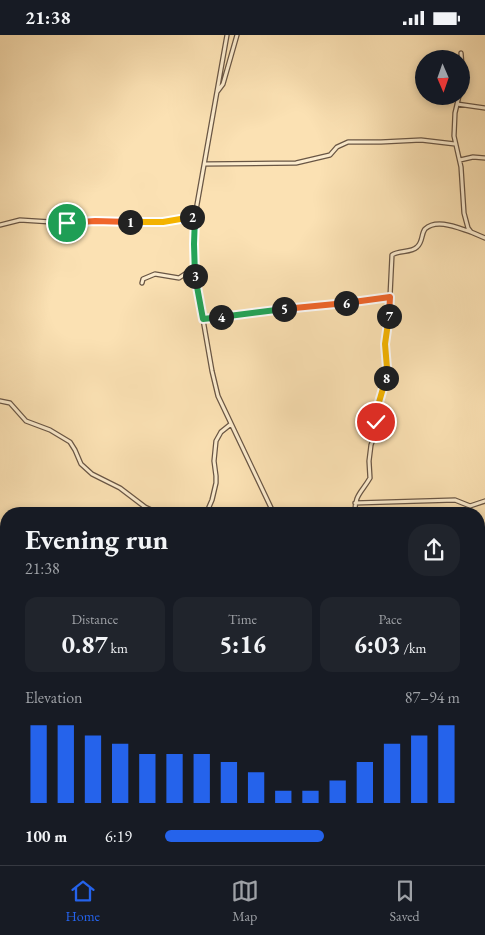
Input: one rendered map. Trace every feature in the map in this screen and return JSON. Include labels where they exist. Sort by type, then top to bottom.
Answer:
[{"type":"street","points":[[226,35],[195,217],[194,268],[215,385],[231,424],[271,507]]},
{"type":"street","points":[[217,92],[223,84],[237,35]]},
{"type":"street","points":[[457,105],[454,125],[455,144],[460,160],[464,213],[471,232]]},
{"type":"street","points":[[463,105],[485,109]]},
{"type":"street","points":[[205,164],[296,163],[330,155],[337,147],[348,142],[421,140],[455,144]]},
{"type":"street","points":[[460,160],[473,157],[485,158]]},
{"type":"street","points":[[0,225],[20,220],[67,223],[95,221],[163,222],[195,217]]},
{"type":"street","points":[[355,507],[358,494],[370,478],[371,445],[374,437],[377,409],[386,380],[385,344],[388,332],[390,262],[392,255],[418,247],[424,230],[440,224],[455,226],[485,238]]},
{"type":"street","points":[[142,283],[143,279],[154,274],[167,277],[181,277],[194,268]]},
{"type":"street","points":[[203,319],[390,297]]},
{"type":"street","points":[[0,401],[10,403],[26,421],[50,429],[70,442],[82,464],[92,474],[120,488],[145,507]]},
{"type":"street","points":[[209,507],[216,483],[214,461],[216,441],[221,432],[231,424]]},
{"type":"street","points":[[355,503],[455,499],[470,506],[485,501]]},
{"type":"route","points":[[67,223],[95,221],[163,222],[195,217],[194,268],[203,319],[390,297],[388,332],[385,344],[386,380],[377,409],[376,422]]}]
